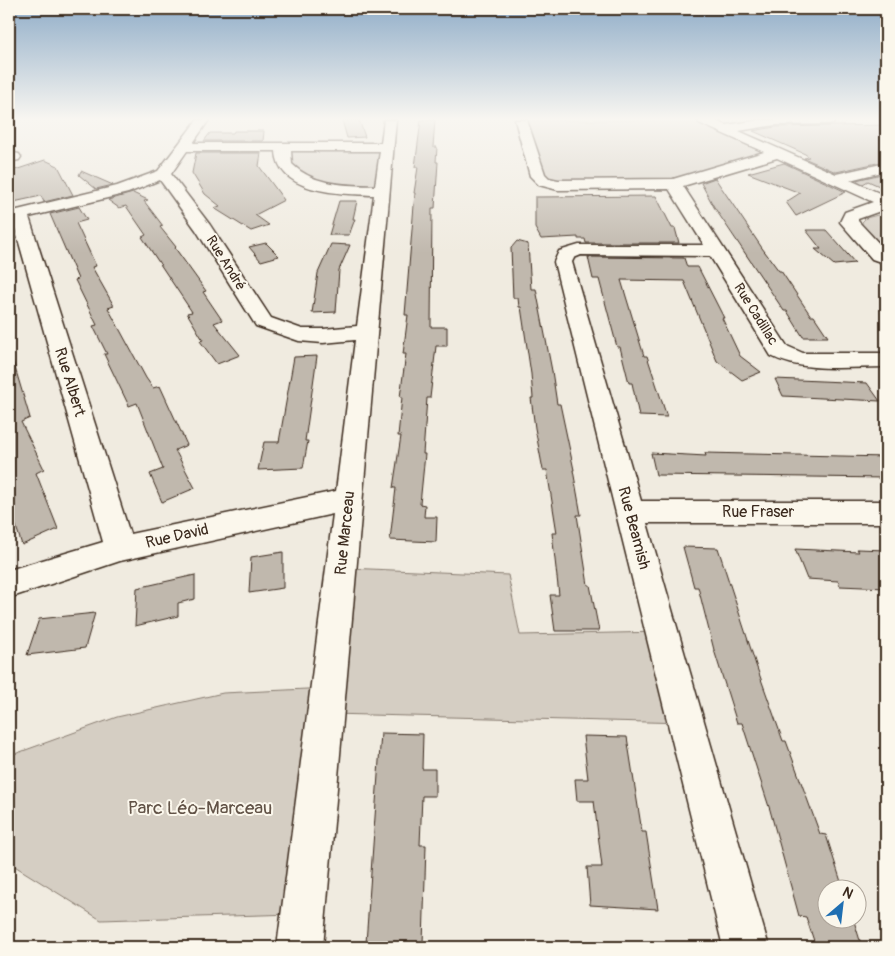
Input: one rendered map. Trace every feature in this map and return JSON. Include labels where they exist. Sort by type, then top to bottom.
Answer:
[{"type":"street","points":[[14,216],[122,190],[163,174],[170,165]]},
{"type":"street","points":[[285,165],[292,172],[304,179],[345,190],[382,191]]},
{"type":"street","name":"Rue Marceau","points":[[300,947],[385,165]]},
{"type":"street","points":[[535,165],[538,176],[544,182],[558,185],[674,184],[739,165]]},
{"type":"street","points":[[803,165],[886,203]]},
{"type":"street","points":[[834,179],[886,167]]},
{"type":"street","name":"Rue André","points":[[163,174],[204,229],[262,322],[299,334],[324,336],[367,332]]},
{"type":"street","name":"Rue Cadillac","points":[[674,184],[779,351],[790,357],[803,360],[886,360]]},
{"type":"street","points":[[886,203],[851,216],[849,222],[879,255],[886,258]]},
{"type":"street","name":"Rue Albert","points":[[14,216],[120,549]]},
{"type":"street","name":"Rue Beamish","points":[[716,251],[579,250],[566,255],[563,262],[746,947]]},
{"type":"street","name":"Rue David","points":[[9,584],[120,549],[349,498]]},
{"type":"street","name":"Rue Fraser","points":[[630,512],[886,512]]},
{"type":"green space","points":[[291,165],[385,165],[382,191],[345,190],[292,172]]},
{"type":"green space","points":[[535,165],[739,165],[674,184],[558,185],[538,176]]},
{"type":"green space","points":[[886,213],[886,249],[862,226],[862,222],[866,218]]},
{"type":"green space","points":[[347,568],[508,575],[520,635],[662,632],[686,723],[331,714]]},
{"type":"green space","name":"Parc Léo-Marceau","points":[[328,688],[294,914],[101,920],[13,865],[9,865],[9,756],[117,717],[223,693]]},
{"type":"building","points":[[31,165],[55,165],[58,166],[73,195],[44,202],[41,196],[9,203],[9,172]]},
{"type":"building","points":[[194,165],[259,165],[284,200],[255,215],[269,225],[251,231],[214,208],[220,206],[205,194],[192,173]]},
{"type":"building","points":[[415,165],[438,165],[435,208],[432,208],[431,327],[447,327],[447,346],[436,346],[430,398],[427,398],[423,454],[425,454],[420,504],[425,505],[424,517],[437,517],[436,542],[390,540],[396,488],[393,488],[401,436],[398,436],[402,397],[400,397],[406,354],[403,354],[408,315],[405,315],[414,193],[418,167],[415,167]]},
{"type":"building","points":[[778,165],[787,165],[846,192],[796,216],[786,202],[800,193],[748,173]]},
{"type":"building","points":[[819,165],[870,165],[836,172]]},
{"type":"building","points":[[81,171],[113,185],[96,189],[79,175]]},
{"type":"building","points":[[886,173],[886,189],[868,181],[863,184],[856,180]]},
{"type":"building","points":[[715,178],[762,248],[779,271],[781,271],[811,316],[814,316],[828,337],[803,337],[787,311],[784,311],[714,207],[701,183]]},
{"type":"building","points":[[133,193],[148,200],[144,201],[163,226],[160,227],[206,291],[203,292],[222,320],[214,323],[240,355],[217,364],[200,341],[203,340],[187,313],[192,312],[142,237],[146,235],[126,206],[119,208],[108,200]]},
{"type":"building","points":[[656,196],[672,228],[675,228],[679,243],[586,243],[585,239],[578,239],[578,237],[541,239],[535,228],[535,197]]},
{"type":"building","points":[[339,201],[357,201],[353,219],[355,219],[349,235],[329,235]]},
{"type":"building","points":[[79,207],[87,220],[76,223],[96,266],[92,267],[114,306],[108,308],[146,378],[153,388],[160,386],[187,445],[175,450],[195,488],[162,502],[150,474],[163,469],[137,403],[129,406],[104,354],[107,354],[93,326],[97,325],[75,280],[78,279],[50,214]]},
{"type":"building","points":[[806,230],[826,230],[855,263],[834,265],[815,249],[821,249]]},
{"type":"building","points":[[517,241],[528,244],[531,289],[536,289],[557,404],[560,404],[574,470],[581,515],[577,515],[588,585],[590,585],[599,631],[555,631],[550,595],[559,595],[552,533],[557,533],[547,470],[543,470],[535,428],[531,398],[533,398],[531,374],[521,307],[519,307],[518,298],[513,298],[511,248]]},
{"type":"building","points":[[266,243],[279,256],[261,261],[249,247]]},
{"type":"building","points":[[331,244],[350,245],[339,270],[336,312],[312,313],[318,273]]},
{"type":"building","points":[[588,257],[684,258],[687,267],[698,267],[724,318],[722,318],[740,356],[761,372],[742,380],[717,361],[684,281],[621,280],[644,356],[647,356],[667,417],[639,416],[632,383],[629,383],[620,347],[617,347],[599,279],[593,279]]},
{"type":"building","points":[[317,356],[305,441],[308,441],[303,468],[258,470],[264,442],[279,442],[294,357]]},
{"type":"building","points":[[13,361],[30,418],[21,422],[44,469],[36,473],[58,529],[22,545],[9,505],[9,362]]},
{"type":"building","points":[[775,379],[867,383],[880,401],[783,396]]},
{"type":"building","points":[[651,453],[706,456],[705,453],[886,457],[886,478],[656,475]]},
{"type":"building","points":[[683,547],[718,548],[783,741],[786,741],[820,834],[826,835],[840,878],[818,878],[818,928],[856,928],[862,947],[816,947],[806,917],[799,916],[770,810],[742,723],[737,723],[714,650],[698,587],[694,587]]},
{"type":"building","points":[[795,549],[859,552],[857,549],[886,550],[886,588],[840,586],[838,581],[807,579]]},
{"type":"building","points":[[283,552],[283,588],[249,593],[251,557]]},
{"type":"building","points":[[195,575],[195,599],[178,603],[178,616],[135,626],[137,588]]},
{"type":"building","points":[[95,613],[85,648],[27,655],[39,619]]},
{"type":"building","points":[[381,733],[423,734],[422,769],[435,769],[435,796],[422,796],[420,845],[426,845],[423,944],[366,943]]},
{"type":"building","points":[[583,736],[627,737],[642,832],[646,832],[658,909],[590,905],[587,867],[602,867],[594,801],[577,801],[575,779],[588,779]]}]
